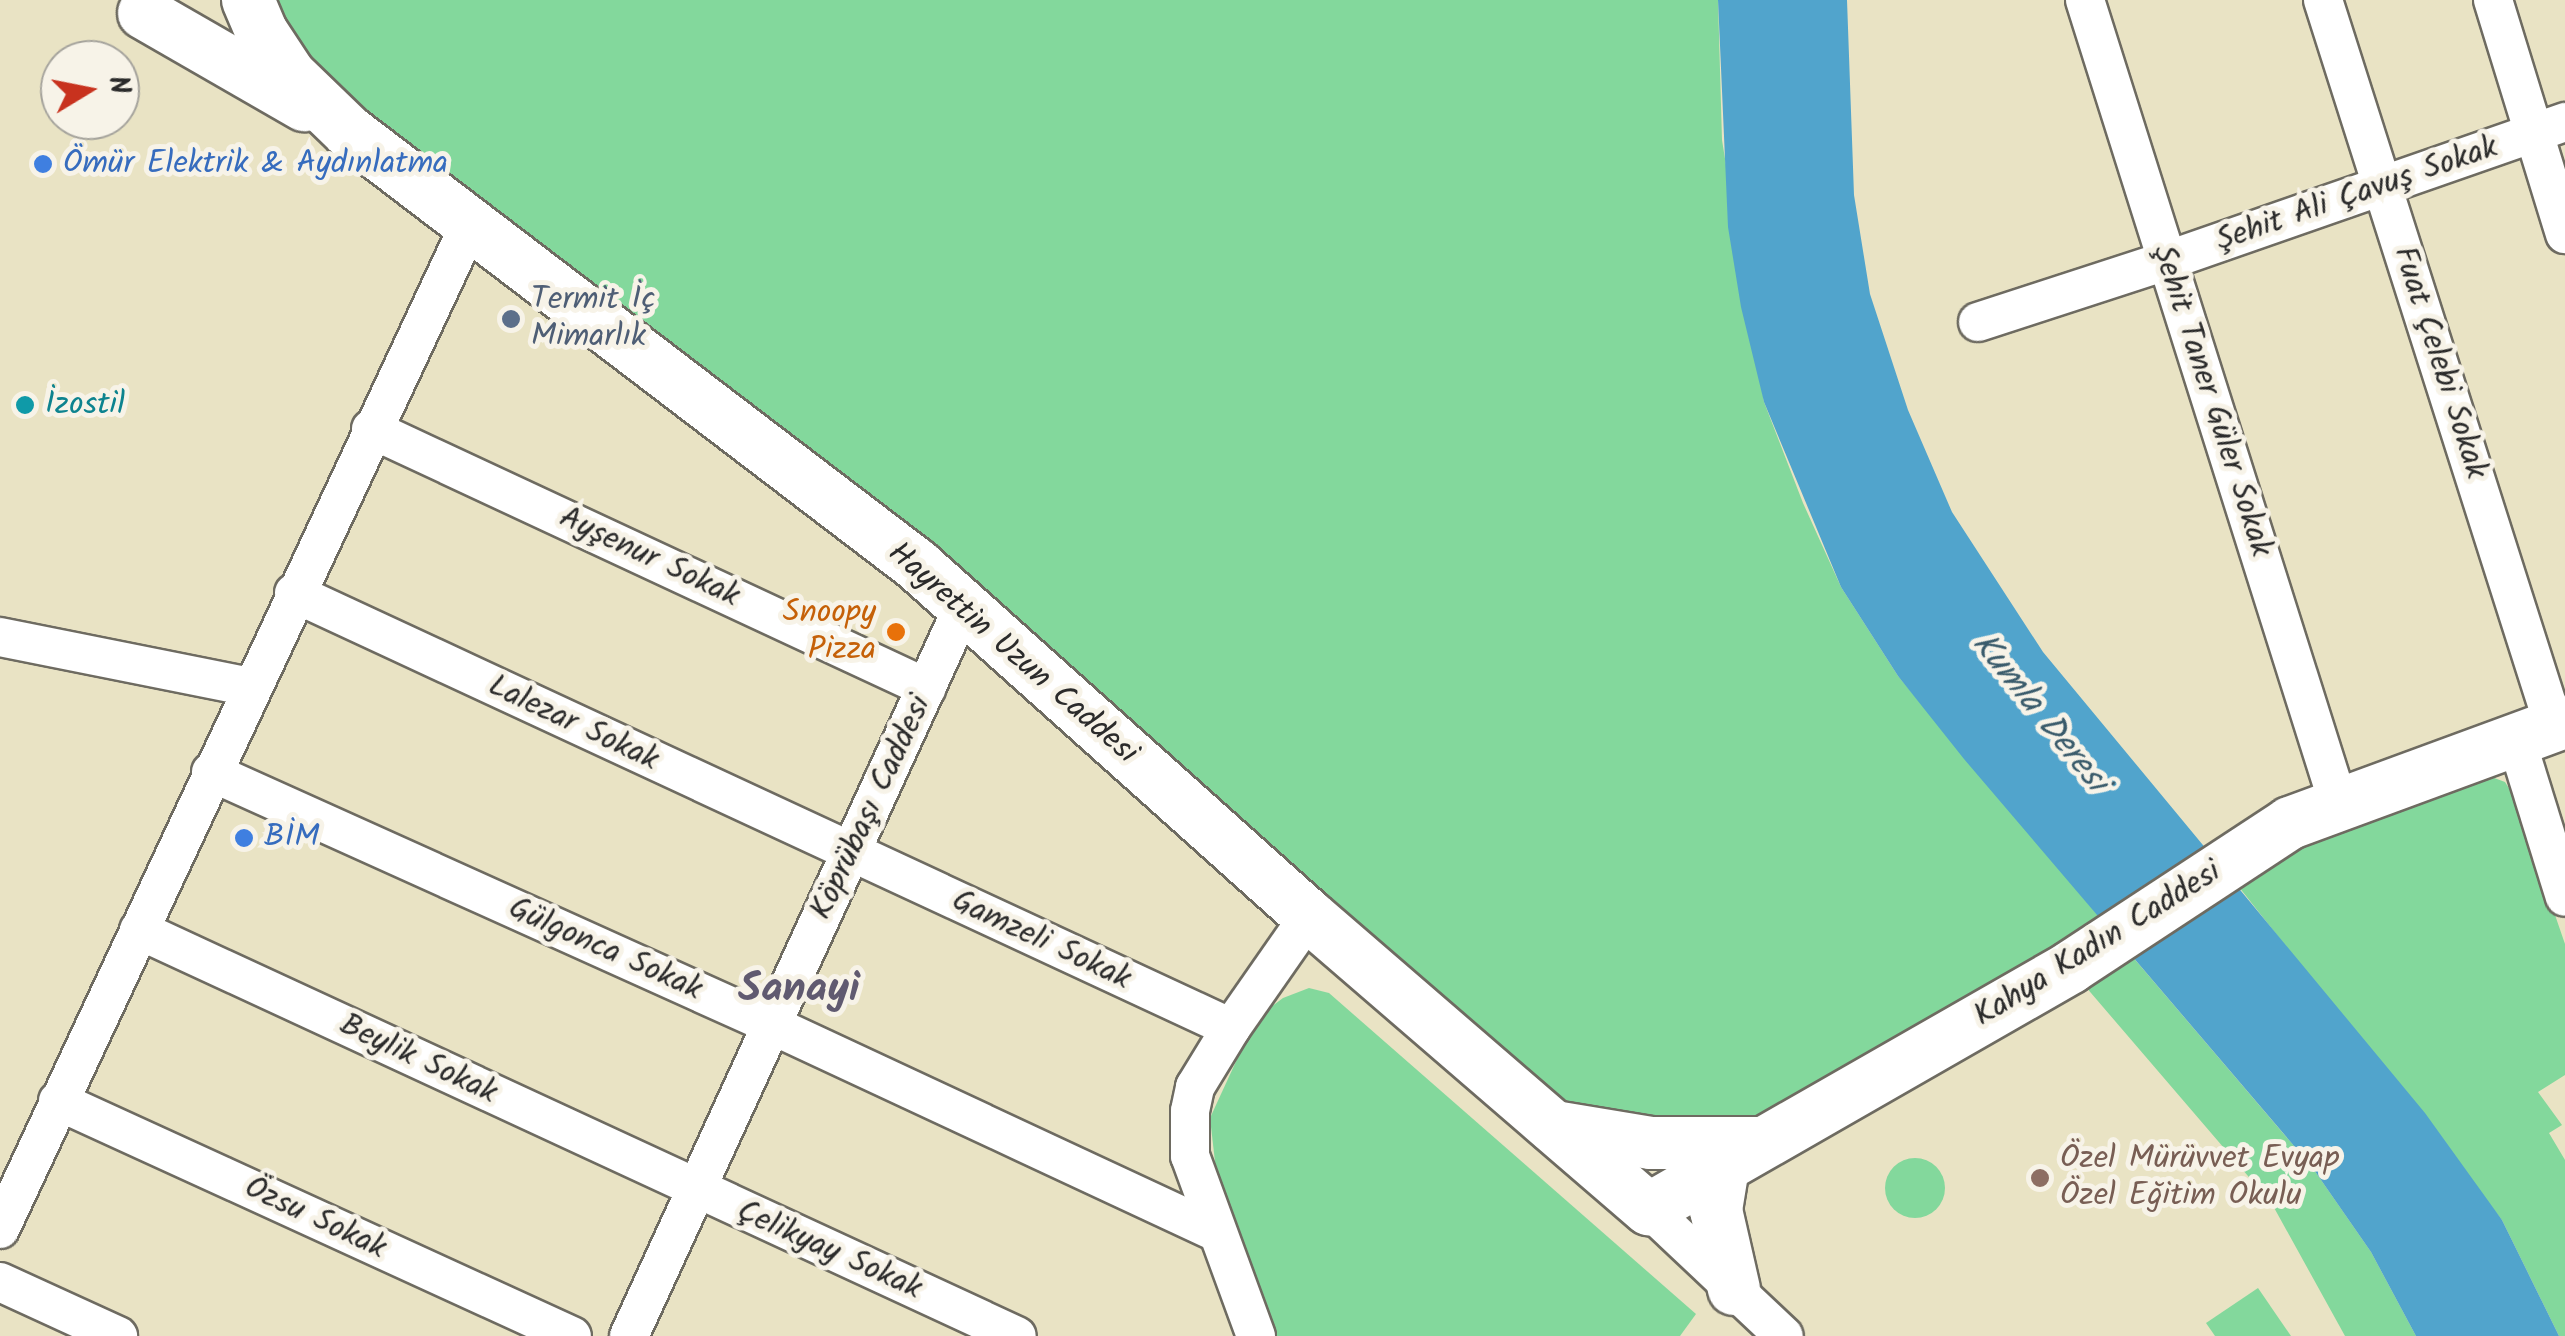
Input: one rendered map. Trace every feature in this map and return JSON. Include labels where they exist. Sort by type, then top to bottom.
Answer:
[{"type":"street","points":[[133,6],[181,8],[196,0]]},
{"type":"street","points":[[248,0],[260,31],[290,75],[348,131]]},
{"type":"street","name":"Şehit Taner Güler Sokak","points":[[2085,0],[2338,802]]},
{"type":"street","name":"Fuat Çelebi Sokak","points":[[2323,0],[2545,729],[2565,897]]},
{"type":"street","points":[[2493,0],[2549,128],[2565,234]]},
{"type":"street","points":[[133,6],[348,131]]},
{"type":"street","name":"Şehit Ali Çavuş Sokak","points":[[1978,322],[2166,262],[2549,128]]},
{"type":"street","name":"Hayrettin Uzun Caddesi","points":[[348,131],[916,565],[1309,916],[1650,1209]]},
{"type":"street","points":[[0,1229],[294,593],[470,224]]},
{"type":"street","name":"Ayşenur Sokak","points":[[372,428],[927,688]]},
{"type":"street","name":"Lalezar Sokak","points":[[294,593],[851,855]]},
{"type":"street","name":"Köprübaşı Caddesi","points":[[629,1336],[963,607]]},
{"type":"street","points":[[0,637],[251,687]]},
{"type":"street","name":"Kahya Kadın Caddesi","points":[[1650,1209],[2071,967],[2290,822],[2545,729]]},
{"type":"street","name":"Gülgonca Sokak","points":[[211,772],[772,1024],[1216,1232]]},
{"type":"street","name":"Gamzeli Sokak","points":[[851,855],[1231,1028]]},
{"type":"street","points":[[1256,1336],[1190,1156],[1188,1136],[1196,1087],[1231,1028],[1309,916]]},
{"type":"street","name":"Beylik Sokak","points":[[140,930],[696,1190]]},
{"type":"street","name":"Özsu Sokak","points":[[58,1101],[572,1336]]},
{"type":"street","points":[[1554,1127],[1651,1143],[1705,1146],[1744,1155],[1716,1210],[1734,1289]]},
{"type":"street","name":"Çelikyay Sokak","points":[[696,1190],[1017,1336]]},
{"type":"street","points":[[1650,1209],[1784,1336]]},
{"type":"street","points":[[0,1282],[118,1336]]},
{"type":"green space","points":[[263,0],[1718,0],[1722,140],[1764,402],[1803,503],[1841,587],[1898,676],[2106,925],[1753,1122],[1596,1115],[1560,1097],[1531,1081],[307,68]]},
{"type":"green space","points":[[2489,776],[2505,782],[2514,796],[2565,944],[2565,1075],[2538,1092],[2562,1125],[2549,1133],[2565,1160],[2565,1336],[2559,1336],[2502,1220],[2235,882],[2297,838]]},
{"type":"green space","points":[[2131,955],[2312,1167],[2371,1252],[2416,1336],[2345,1336],[2272,1204],[2085,986]]},
{"type":"green space","points":[[1309,988],[1329,993],[1696,1314],[1680,1336],[1276,1336],[1218,1188],[1210,1118],[1256,1018],[1283,998]]},
{"type":"green space","points":[[1915,1158],[1937,1166],[1945,1188],[1937,1210],[1915,1218],[1893,1210],[1885,1188],[1893,1166]]},
{"type":"green space","points":[[2258,1288],[2291,1336],[2215,1336],[2206,1323]]},
{"type":"water","name":"Kumla Deresi","points":[[1718,0],[1847,0],[1854,195],[1870,294],[1908,410],[1952,512],[2043,652],[2425,1113],[2502,1220],[2559,1336],[2416,1336],[2371,1252],[2312,1167],[1964,759],[1898,676],[1841,587],[1764,402],[1741,307],[1728,227]]},
{"type":"place","name":"Ömür Elektrik & Aydınlatma","points":[[43,164]]},
{"type":"place","name":"Termit İç Mimarlık","points":[[511,319]]},
{"type":"place","name":"İzostil","points":[[25,405]]},
{"type":"place","name":"Snoopy Pizza","points":[[896,632]]},
{"type":"place","name":"BİM","points":[[244,838]]},
{"type":"place","name":"Özel Mürüvvet Evyap Özel Eğitim Okulu","points":[[2040,1178]]},
{"type":"district","name":"Sanayi","points":[[799,990]]}]
